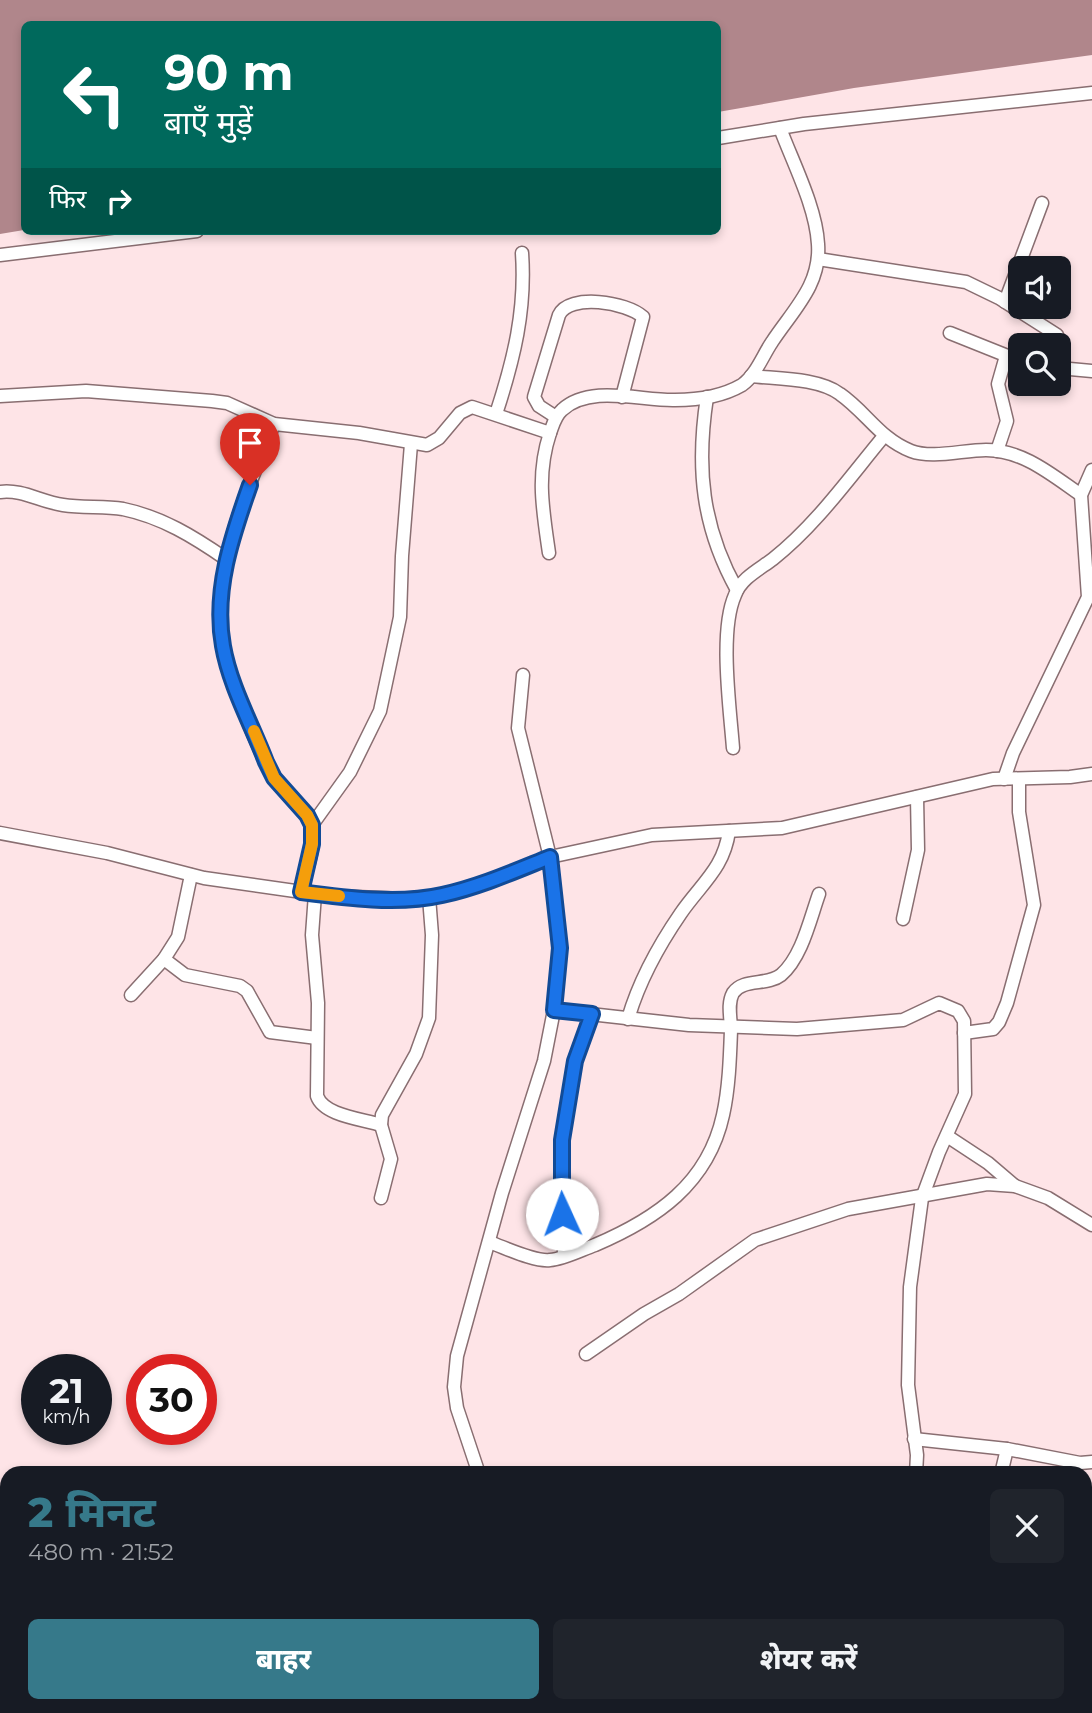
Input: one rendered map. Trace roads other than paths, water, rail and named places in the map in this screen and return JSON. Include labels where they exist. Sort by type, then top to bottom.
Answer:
[{"type":"street","points":[[721,138],[780,128],[1092,93]]},
{"type":"street","points":[[549,553],[540,487],[541,464],[556,417],[574,402],[590,397],[675,400],[707,397],[743,384],[804,300],[814,279],[818,259],[815,222],[780,128]]},
{"type":"street","points":[[1005,302],[1042,203]]},
{"type":"street","points":[[0,255],[164,235]]},
{"type":"street","points":[[496,414],[520,329],[524,289],[522,253]]},
{"type":"street","points":[[818,259],[966,282],[1005,302],[1054,333]]},
{"type":"street","points":[[556,417],[539,406],[534,397],[558,315],[566,307],[584,303],[611,303],[643,317],[622,397]]},
{"type":"street","points":[[950,332],[1006,356],[998,384],[1007,421],[997,451]]},
{"type":"street","points":[[1071,369],[1092,371]]},
{"type":"street","points":[[751,376],[820,385],[838,392],[884,436],[915,453],[997,451],[1028,459],[1082,495]]},
{"type":"street","points":[[0,396],[86,391],[212,401],[227,403],[274,424],[359,433],[411,444],[433,443],[467,407],[480,408],[550,433]]},
{"type":"street","points":[[707,397],[701,440],[705,502],[713,537],[737,590]]},
{"type":"street","points":[[274,424],[256,467],[226,559],[220,623],[223,648],[232,677],[274,778],[307,815],[312,825],[312,844],[301,892]]},
{"type":"street","points":[[733,748],[728,648],[731,608],[737,590],[746,579],[784,551],[884,436]]},
{"type":"street","points":[[312,825],[351,772],[380,711],[400,617],[411,444]]},
{"type":"street","points":[[1004,779],[1013,752],[1090,598],[1082,495],[1092,470]]},
{"type":"street","points":[[0,492],[15,490],[43,501],[66,506],[121,509],[152,517],[195,537],[226,559]]},
{"type":"street","points":[[476,1466],[457,1408],[454,1387],[457,1356],[544,1061],[554,1010],[560,948],[550,857],[519,737],[523,675]]},
{"type":"street","points":[[0,833],[107,853],[191,875],[315,894],[406,899],[470,888],[550,857],[652,835],[782,828],[1004,779],[1092,774]]},
{"type":"street","points":[[964,1033],[993,1029],[999,1023],[1034,905],[1019,812],[1019,779]]},
{"type":"street","points":[[903,919],[918,850],[918,797]]},
{"type":"street","points":[[628,1018],[639,984],[672,926],[726,853],[729,831]]},
{"type":"street","points":[[131,995],[164,959],[178,937],[191,875]]},
{"type":"street","points":[[315,894],[312,935],[318,1003],[318,1101],[332,1110],[381,1125]]},
{"type":"street","points":[[489,1242],[543,1260],[564,1256],[621,1234],[652,1218],[684,1189],[703,1164],[718,1134],[724,1113],[731,1028],[729,1005],[733,994],[740,987],[771,981],[782,974],[802,941],[819,894]]},
{"type":"street","points":[[381,1198],[391,1159],[381,1125],[382,1115],[416,1054],[429,1018],[432,935],[429,897]]},
{"type":"street","points":[[164,959],[185,975],[240,986],[247,991],[270,1032],[317,1038]]},
{"type":"street","points":[[554,1010],[731,1028],[797,1029],[903,1020],[939,1003],[958,1011],[964,1021],[965,1094],[922,1198],[910,1287],[908,1385],[916,1466]]},
{"type":"street","points":[[564,1256],[562,1140],[575,1061],[592,1014]]},
{"type":"street","points":[[947,1136],[988,1163],[1015,1186]]},
{"type":"street","points":[[586,1354],[644,1314],[679,1294],[755,1240],[848,1209],[922,1198],[987,1184],[1015,1186],[1048,1198],[1092,1226]]},
{"type":"street","points":[[914,1438],[1007,1449],[1083,1466]]},
{"type":"street","points":[[1003,1466],[1007,1449]]}]
